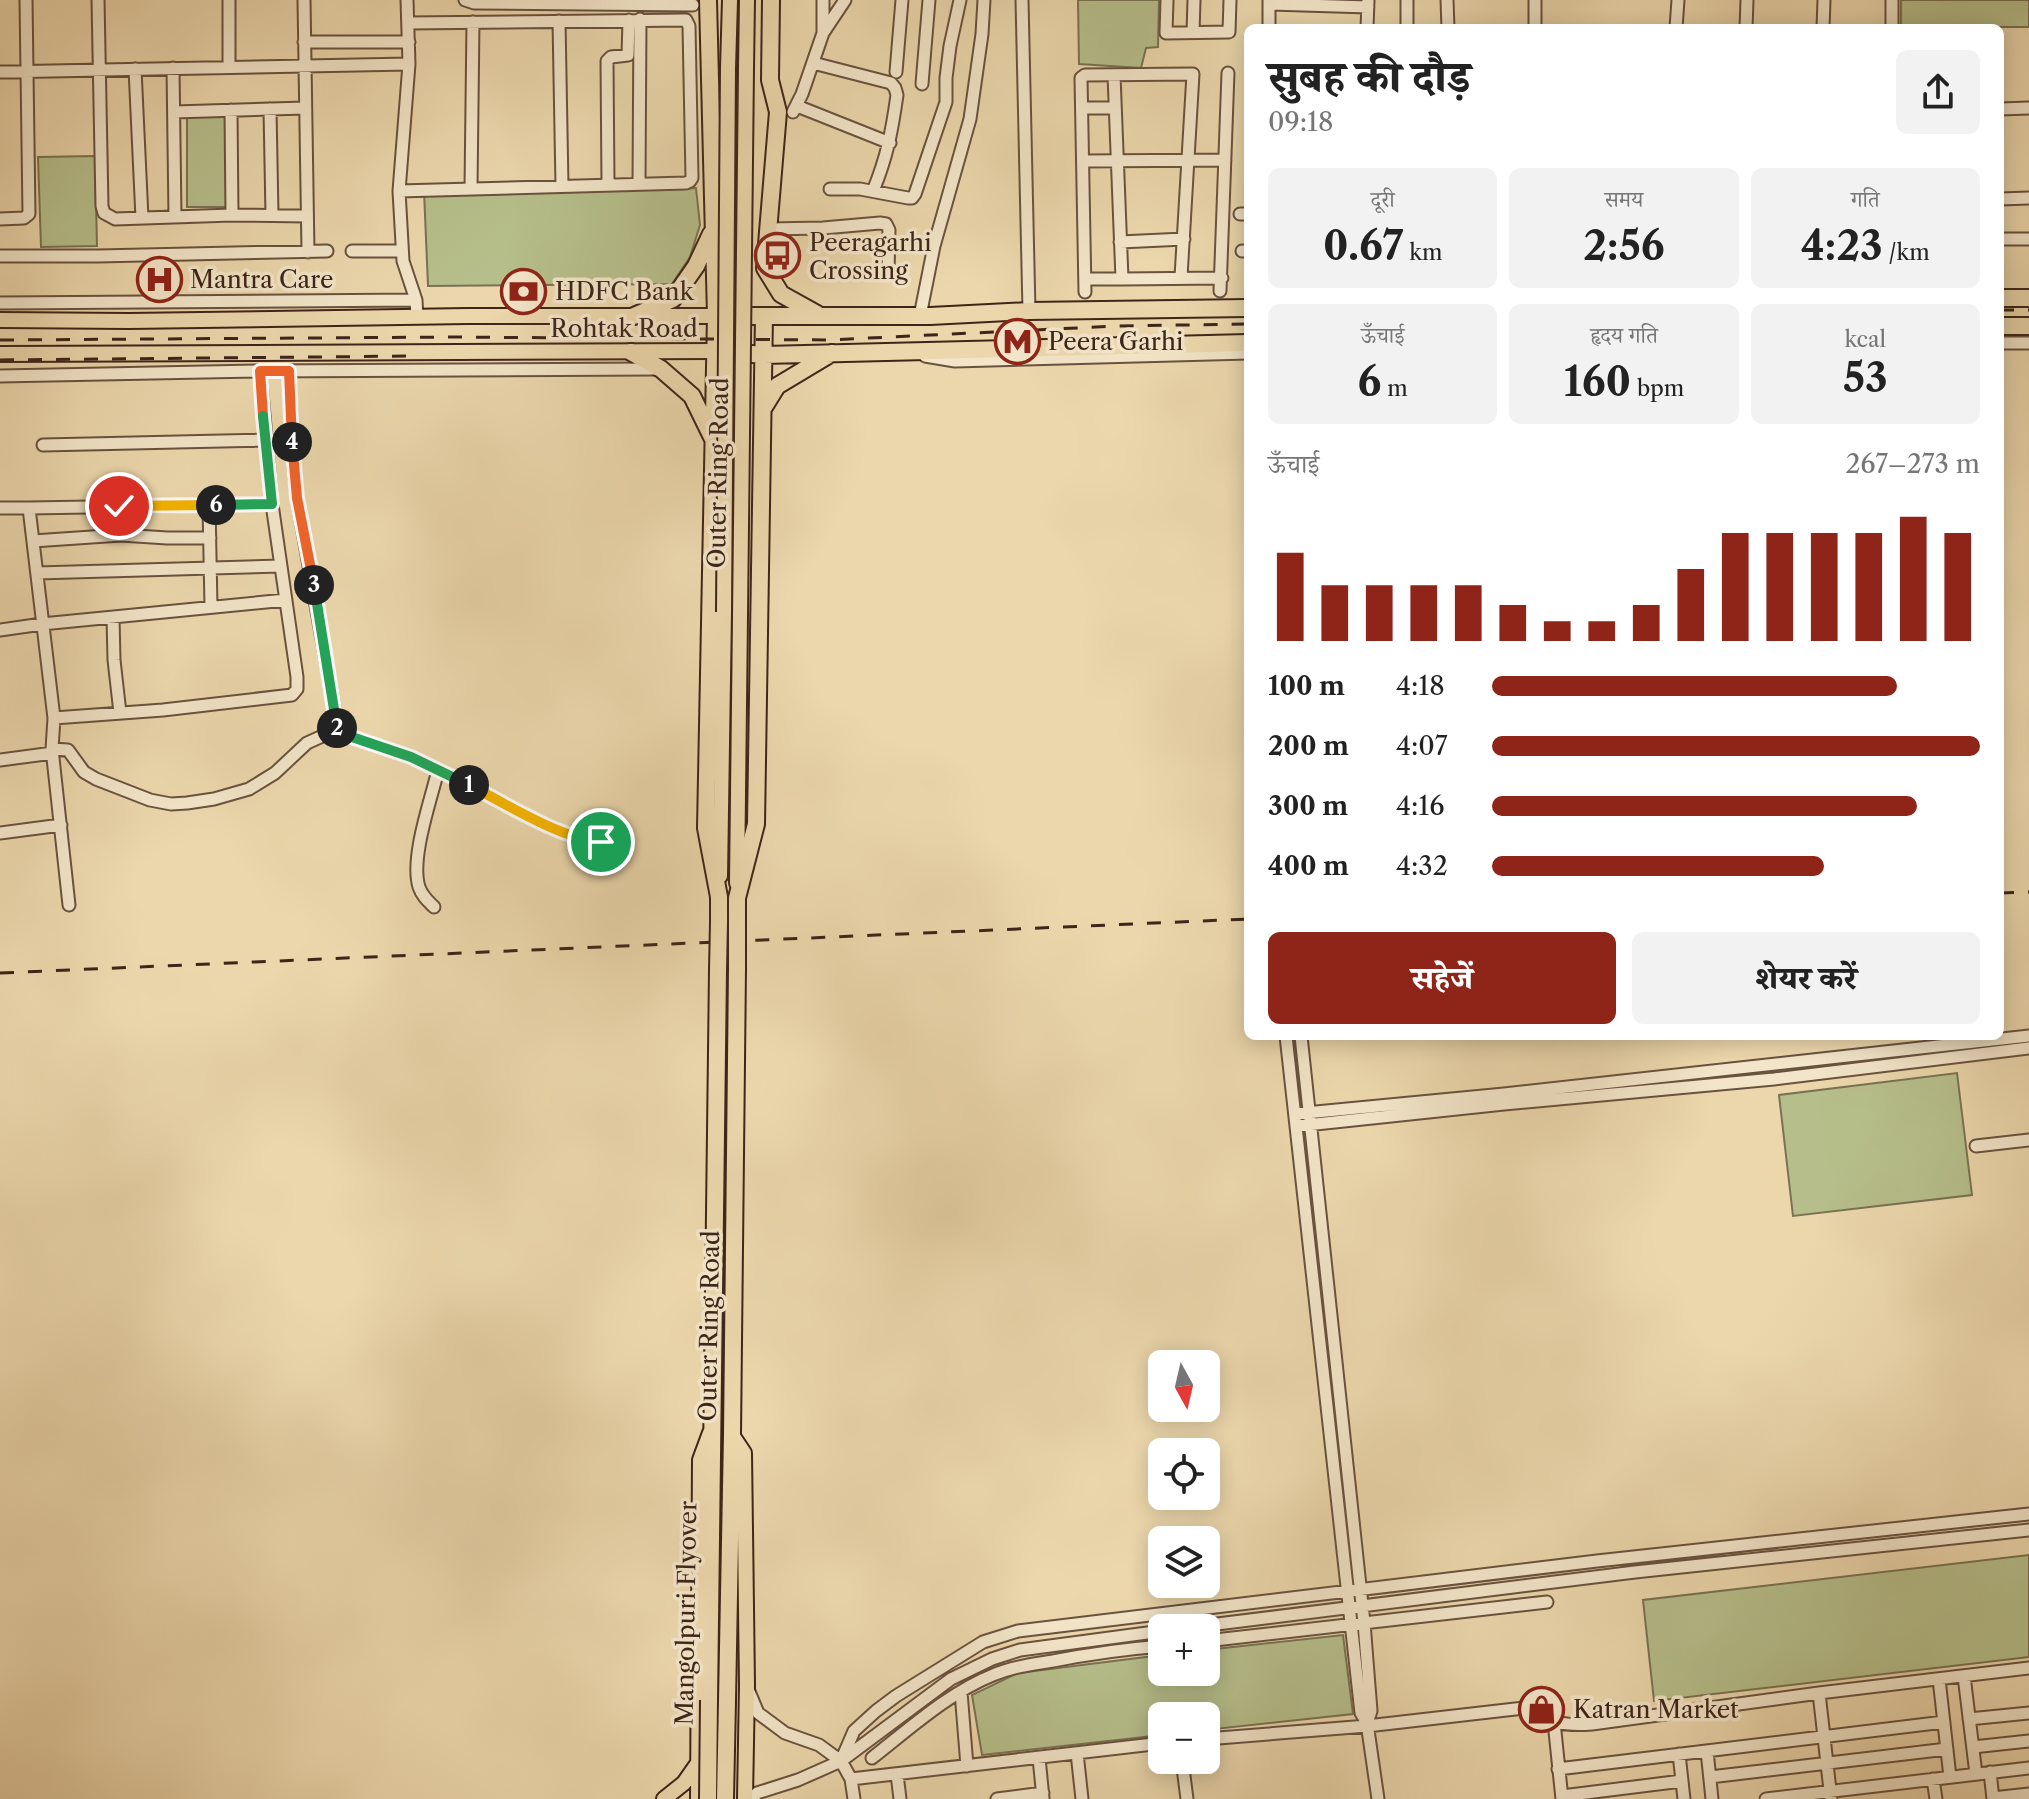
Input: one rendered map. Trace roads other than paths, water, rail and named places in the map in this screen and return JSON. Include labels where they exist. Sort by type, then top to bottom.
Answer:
[{"type":"highway","points":[[771,0],[770,80],[778,112],[765,268],[781,294],[822,317]]},
{"type":"highway","name":"Outer Ring Road","points":[[701,3],[716,316],[706,828],[719,897],[712,1427]]},
{"type":"highway","points":[[634,316],[673,299],[696,266],[714,226]]},
{"type":"highway","points":[[2004,298],[2029,298]]},
{"type":"highway","name":"Rohtak Road","points":[[716,316],[920,316],[1244,308]]},
{"type":"highway","name":"Outer Ring Road","points":[[732,1435],[737,898],[756,824],[764,316]]},
{"type":"highway","points":[[2004,326],[2029,326]]},
{"type":"highway","name":"Rohtak Road","points":[[716,351],[764,355],[1244,343]]},
{"type":"highway","points":[[631,352],[661,369],[692,396],[714,442]]},
{"type":"highway","points":[[762,410],[777,386],[833,352]]},
{"type":"highway","points":[[714,464],[762,464]]},
{"type":"highway","name":"Mangolpuri Flyover","points":[[708,1799],[712,1427]]},
{"type":"highway","name":"Mangolpuri Flyover","points":[[725,1799],[732,1435]]},
{"type":"main road","name":"Outer Ring Road","points":[[719,897],[730,0]]},
{"type":"main road","name":"Outer Ring Road","points":[[737,898],[747,0]]},
{"type":"main road","name":"Rohtak Road","points":[[0,320],[716,316]]},
{"type":"main road","name":"Rohtak Road","points":[[0,354],[716,351]]},
{"type":"main road","points":[[698,1799],[700,1460],[712,1427]]},
{"type":"main road","name":"Outer Ring Road","points":[[732,1435],[744,1453],[745,1799]]},
{"type":"main road","points":[[698,1704],[712,1720],[729,1722],[743,1703],[747,1685]]},
{"type":"main road","points":[[664,1799],[684,1783],[698,1763]]},
{"type":"street","points":[[0,219],[24,218],[29,214],[26,0]]},
{"type":"street","points":[[98,0],[104,213],[115,219],[307,216]]},
{"type":"street","points":[[229,0],[229,67]]},
{"type":"street","points":[[304,0],[308,252]]},
{"type":"street","points":[[407,0],[409,64],[399,191],[403,261],[416,300],[417,317]]},
{"type":"street","points":[[465,0],[474,3],[701,3]]},
{"type":"street","points":[[823,0],[823,33]]},
{"type":"street","points":[[845,0],[823,33],[795,109],[890,143]]},
{"type":"street","points":[[896,72],[902,0]]},
{"type":"street","points":[[922,84],[929,0]]},
{"type":"street","points":[[830,189],[873,191],[908,198],[915,194],[946,102],[950,46],[960,0]]},
{"type":"street","points":[[920,316],[934,246],[970,119],[984,0]]},
{"type":"street","points":[[1022,0],[1029,311]]},
{"type":"street","points":[[1167,0],[1166,33],[1229,32],[1230,0]]},
{"type":"street","points":[[1193,33],[1194,0]]},
{"type":"street","points":[[1407,0],[1407,24]]},
{"type":"street","points":[[1447,0],[1448,24]]},
{"type":"street","points":[[1535,0],[1535,24]]},
{"type":"street","points":[[1676,24],[1678,0]]},
{"type":"street","points":[[1746,24],[1747,0]]},
{"type":"street","points":[[1823,24],[1824,0]]},
{"type":"street","points":[[1892,0],[1892,24]]},
{"type":"street","points":[[1269,24],[1269,2],[1368,4],[1367,24]]},
{"type":"street","points":[[399,191],[688,183],[692,178],[688,22],[683,19],[408,23]]},
{"type":"street","points":[[634,20],[639,184]]},
{"type":"street","points":[[608,184],[607,61],[611,57],[628,55],[634,20]]},
{"type":"street","points":[[559,21],[562,186]]},
{"type":"street","points":[[471,188],[473,22]]},
{"type":"street","points":[[304,42],[409,42]]},
{"type":"street","points":[[813,63],[891,83],[895,88],[897,95],[890,143],[873,191]]},
{"type":"street","points":[[0,72],[409,64]]},
{"type":"street","points":[[173,68],[175,217]]},
{"type":"street","points":[[135,69],[142,218]]},
{"type":"street","points":[[1181,277],[1193,74],[1082,75],[1085,286],[1122,279],[1181,277],[1221,284],[1228,73]]},
{"type":"street","points":[[1114,75],[1122,279]]},
{"type":"street","points":[[174,112],[305,108]]},
{"type":"street","points":[[1082,108],[1115,108]]},
{"type":"street","points":[[2004,109],[2029,108]]},
{"type":"street","points":[[270,109],[272,215]]},
{"type":"street","points":[[231,110],[232,215]]},
{"type":"street","points":[[1083,161],[1225,160]]},
{"type":"street","points":[[2004,199],[2029,198]]},
{"type":"street","points":[[768,229],[886,224],[889,230],[888,272]]},
{"type":"street","points":[[1120,242],[1184,239]]},
{"type":"street","points":[[2004,239],[2029,239]]},
{"type":"street","points":[[0,256],[327,251]]},
{"type":"street","points":[[352,251],[402,251]]},
{"type":"street","points":[[0,303],[416,300]]},
{"type":"street","points":[[2004,343],[2029,343]]},
{"type":"street","points":[[452,352],[453,369]]},
{"type":"street","points":[[909,352],[955,361],[1244,353]]},
{"type":"street","points":[[0,376],[661,369]]},
{"type":"street","points":[[54,718],[292,695],[297,689],[272,504],[260,371]]},
{"type":"street","points":[[289,371],[297,498],[338,729],[343,734],[411,757],[567,834],[593,838],[614,853]]},
{"type":"street","points":[[43,445],[265,440]]},
{"type":"street","points":[[0,508],[272,504]]},
{"type":"street","points":[[209,505],[211,607]]},
{"type":"street","points":[[29,508],[54,718],[53,751],[69,905]]},
{"type":"street","points":[[33,541],[121,535],[210,538]]},
{"type":"street","points":[[37,573],[281,566]]},
{"type":"street","points":[[0,630],[286,600]]},
{"type":"street","points":[[113,617],[120,713]]},
{"type":"street","points":[[0,760],[68,750],[84,772],[115,787],[150,800],[187,803],[249,789],[275,773],[307,743],[338,729]]},
{"type":"street","points":[[434,907],[424,898],[417,871],[418,852],[438,770]]},
{"type":"street","points":[[0,833],[61,825]]},
{"type":"street","points":[[2004,1039],[2029,1036]]},
{"type":"street","points":[[1286,1040],[1354,1590],[1362,1605],[1358,1624],[1361,1713],[1367,1724],[1378,1799]]},
{"type":"street","points":[[1301,1040],[1354,1590],[1349,1606],[1358,1624]]},
{"type":"street","points":[[1310,1119],[1504,1094],[1993,1040]]},
{"type":"street","points":[[1296,1120],[1774,1079],[2029,1048]]},
{"type":"street","points":[[1976,1146],[2029,1140]]},
{"type":"street","points":[[841,1761],[854,1731],[876,1711],[983,1642],[1018,1631],[1625,1558],[2029,1514]]},
{"type":"street","points":[[1220,1623],[1696,1565],[2029,1530]]},
{"type":"street","points":[[1220,1639],[1547,1602]]},
{"type":"street","points":[[752,1799],[757,1793],[798,1780],[841,1761],[951,1679],[992,1659],[1020,1650],[1148,1633]]},
{"type":"street","points":[[872,1758],[922,1719],[991,1675],[1015,1667],[1148,1647]]},
{"type":"street","points":[[1220,1738],[1524,1708],[1554,1722],[1592,1724],[2029,1668]]},
{"type":"street","points":[[1964,1676],[1976,1774]]},
{"type":"street","points":[[1939,1679],[1950,1777]]},
{"type":"street","points":[[747,1685],[758,1713],[785,1733],[819,1745],[841,1761],[851,1779],[854,1799]]},
{"type":"street","points":[[961,1692],[967,1766]]},
{"type":"street","points":[[1819,1693],[1830,1795]]},
{"type":"street","points":[[1969,1719],[2029,1713]]},
{"type":"street","points":[[1554,1722],[1562,1798],[1682,1781]]},
{"type":"street","points":[[1558,1769],[1944,1722]]},
{"type":"street","points":[[1973,1747],[2029,1741]]},
{"type":"street","points":[[851,1779],[1148,1745]]},
{"type":"street","points":[[1710,1777],[1947,1749]]},
{"type":"street","points":[[1707,1751],[1712,1799]]},
{"type":"street","points":[[1077,1753],[1082,1799]]},
{"type":"street","points":[[1679,1754],[1684,1799]]},
{"type":"street","points":[[997,1799],[1043,1796],[1039,1758]]},
{"type":"street","points":[[1766,1799],[1859,1794],[1933,1779],[2029,1768]]},
{"type":"street","points":[[1990,1772],[1993,1799],[2029,1794]]},
{"type":"street","points":[[897,1774],[900,1799]]},
{"type":"street","points":[[1184,1774],[1187,1799]]},
{"type":"street","points":[[1933,1779],[1936,1799]]},
{"type":"railway","points":[[2004,310],[2029,310]]},
{"type":"railway","points":[[0,340],[455,337],[828,340],[1117,326],[1244,324]]},
{"type":"railway","points":[[0,360],[417,356]]},
{"type":"railway","points":[[2004,893],[2029,892]]},
{"type":"railway","points":[[0,973],[1244,919]]},
{"type":"place","name":"Peeragarhi Crossing","points":[[778,256]]},
{"type":"place","name":"Mantra Care","points":[[159,279]]},
{"type":"place","name":"HDFC Bank","points":[[524,291]]},
{"type":"place","name":"Peera Garhi","points":[[1017,341]]},
{"type":"place","name":"Katran Market","points":[[1542,1709]]}]
